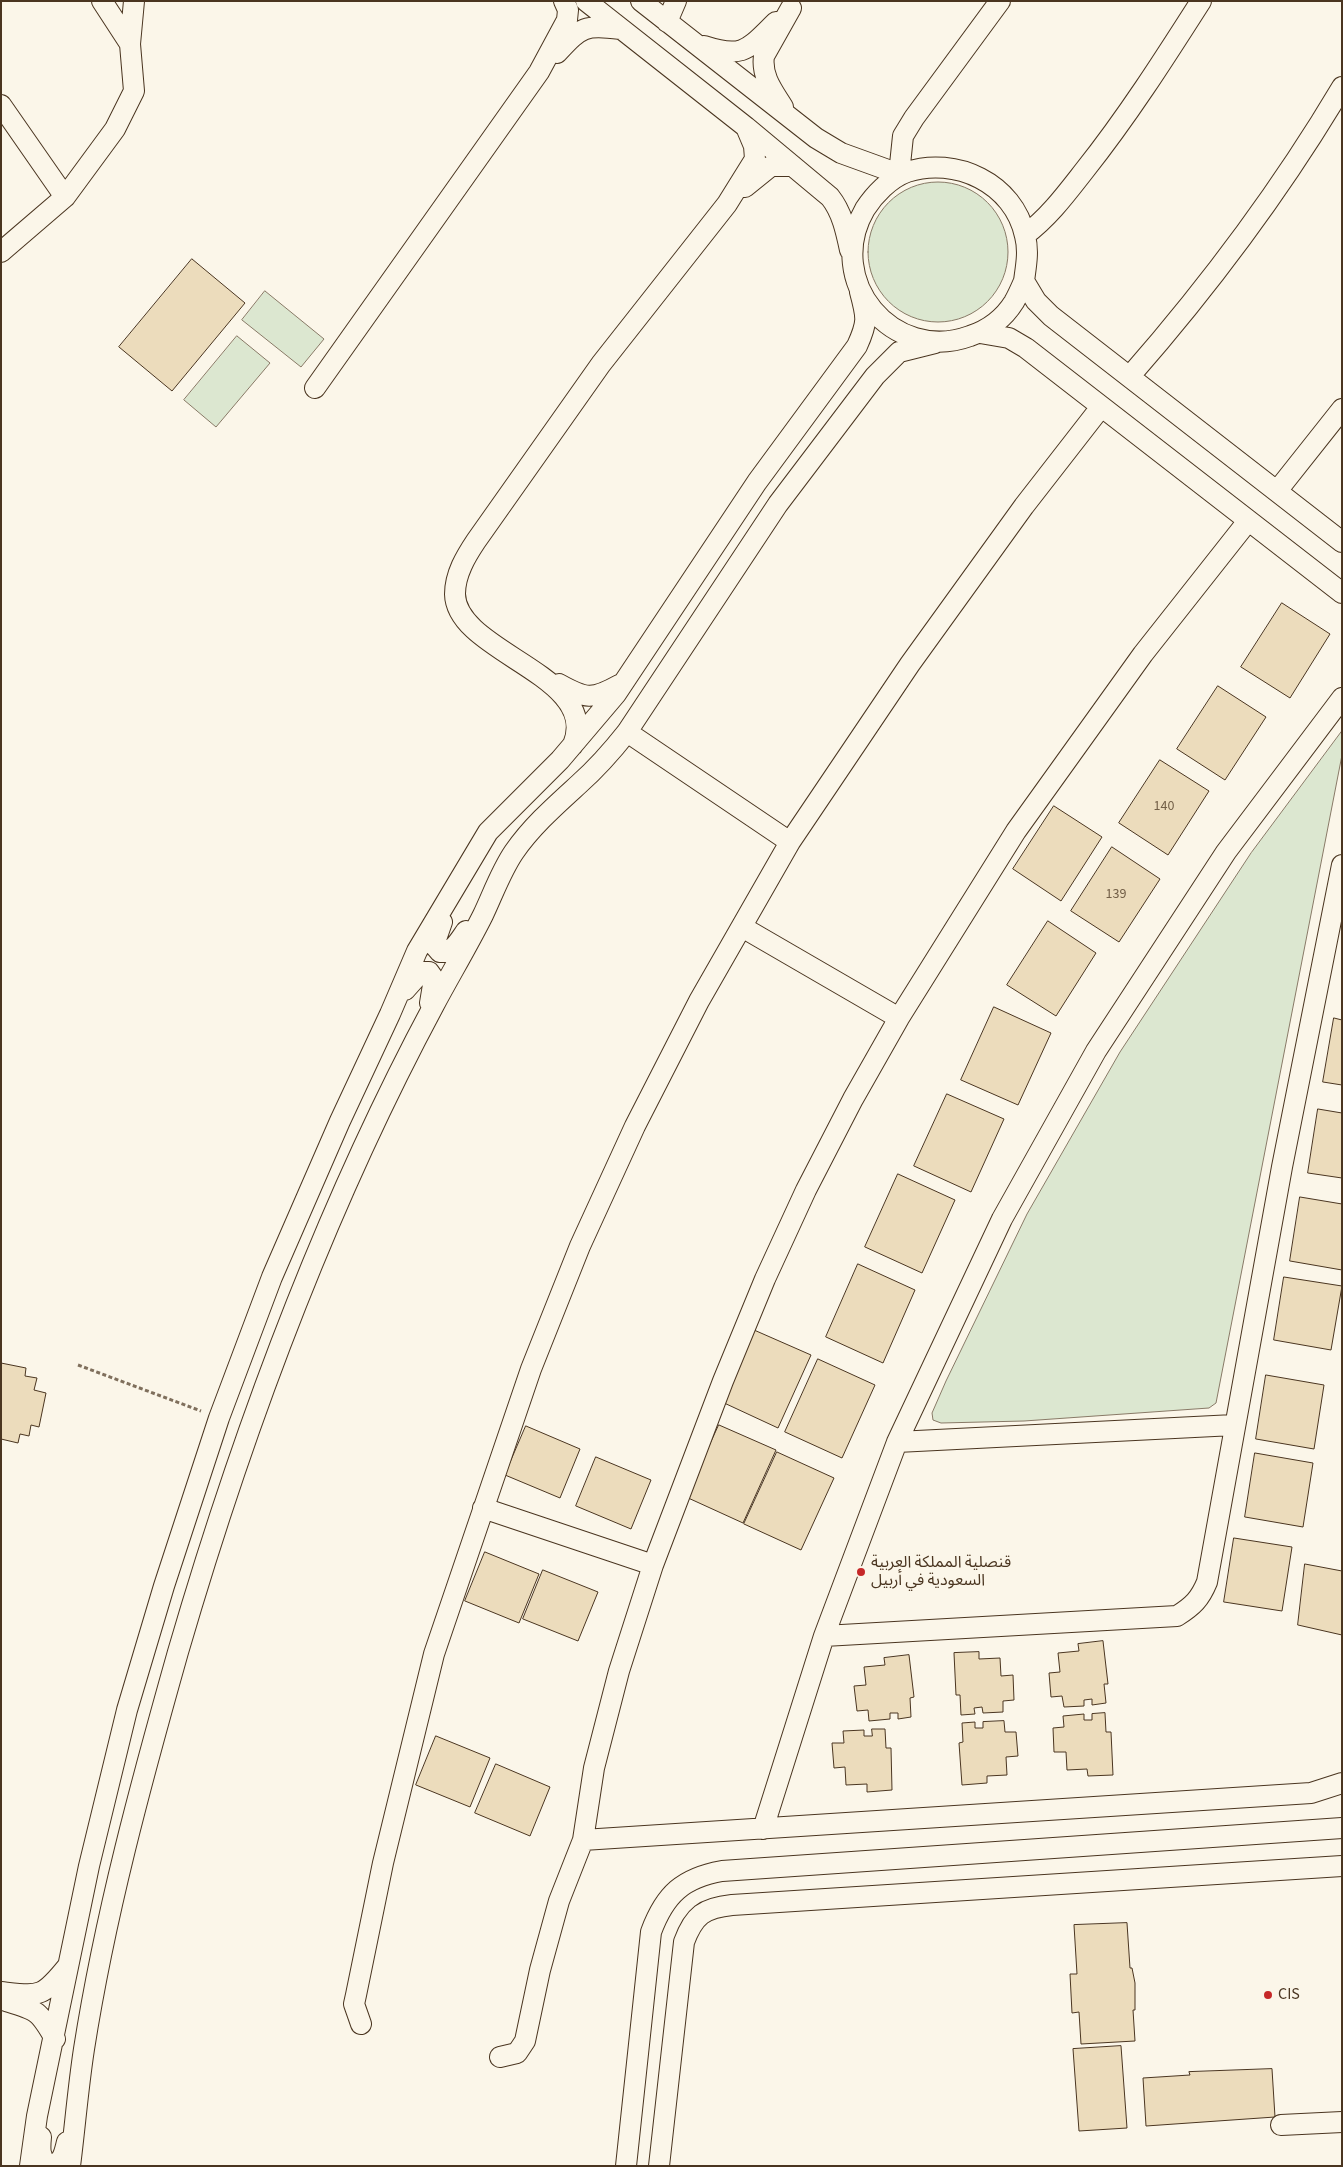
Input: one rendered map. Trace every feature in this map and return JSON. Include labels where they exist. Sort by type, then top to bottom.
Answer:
[{"type":"street","points":[[102,1],[130,44]]},
{"type":"street","points":[[1,252],[64,197],[115,129],[134,91],[130,44],[134,1]]},
{"type":"street","points":[[315,388],[539,72],[567,20],[568,10],[564,1]]},
{"type":"street","points":[[30,2166],[67,1967],[89,1866],[127,1710],[166,1577],[219,1418],[287,1242],[416,951],[488,832],[573,745],[622,684],[757,482],[857,346],[866,326],[866,312],[853,268],[848,241],[836,205],[830,197],[746,127],[586,1]]},
{"type":"street","points":[[641,1],[816,138],[841,153],[899,174]]},
{"type":"street","points":[[667,22],[676,1]]},
{"type":"street","points":[[899,174],[900,154],[907,130],[1000,1]]},
{"type":"street","points":[[1025,235],[1042,222],[1099,152],[1131,109],[1201,1]]},
{"type":"street","points":[[695,44],[724,52],[740,52],[753,44],[794,5]]},
{"type":"street","points":[[791,119],[768,83],[763,63],[764,56],[794,5]]},
{"type":"street","points":[[539,72],[579,30],[588,27],[621,29]]},
{"type":"street","points":[[1130,376],[1206,286],[1274,190],[1342,87]]},
{"type":"street","points":[[1,105],[64,197]]},
{"type":"street","points":[[573,745],[577,728],[575,711],[572,705],[565,697],[523,663],[466,622],[459,611],[455,594],[464,560],[601,364],[727,204],[755,159],[754,146],[746,127]]},
{"type":"street","points":[[727,204],[767,168],[775,165],[793,166]]},
{"type":"street","points":[[853,268],[852,244],[859,220],[872,198],[899,174],[916,169],[936,167],[960,169],[983,178],[1002,193],[1016,212],[1025,235],[1028,258],[1024,281],[1014,302],[999,320],[980,333],[958,341],[935,342],[912,338],[891,328],[873,312],[860,292]]},
{"type":"street","points":[[1024,281],[1036,300],[1051,316],[1342,542]]},
{"type":"street","points":[[980,333],[1009,338],[1026,348],[1342,593]]},
{"type":"street","points":[[70,2166],[84,2049],[103,1951],[137,1801],[196,1592],[232,1478],[269,1371],[312,1264],[376,1118],[513,853],[532,829],[609,754],[627,732],[778,504],[875,376],[898,352],[935,342]]},
{"type":"street","points":[[361,2024],[354,2004],[383,1863],[434,1654],[531,1369],[580,1246],[643,1109],[699,1001],[790,842],[910,664],[1024,506],[1101,407]]},
{"type":"street","points":[[1277,491],[1342,409]]},
{"type":"street","points":[[500,2057],[517,2053],[525,2041],[540,1970],[559,1901],[583,1840],[596,1759],[619,1671],[653,1565],[723,1381],[765,1279],[806,1190],[899,1018],[1016,831],[1143,654],[1248,521]]},
{"type":"street","points":[[523,663],[583,696],[591,697],[603,694],[622,684]]},
{"type":"street","points":[[763,1829],[824,1636],[897,1442],[1002,1220],[1096,1051],[1226,852],[1342,698]]},
{"type":"street","points":[[627,732],[790,842]]},
{"type":"street","points":[[824,1636],[1177,1616],[1190,1608],[1201,1597],[1207,1582],[1282,1167],[1342,865]]},
{"type":"street","points":[[458,880],[435,940],[434,945],[440,952],[453,948],[492,896]]},
{"type":"street","points":[[742,927],[899,1018]]},
{"type":"street","points":[[394,1004],[421,972],[429,972],[434,979],[424,1024]]},
{"type":"street","points":[[897,1442],[1234,1425]]},
{"type":"street","points":[[483,1508],[653,1565]]},
{"type":"street","points":[[583,1840],[1311,1793],[1342,1783]]},
{"type":"street","points":[[626,2166],[651,1932],[665,1902],[685,1882],[700,1875],[752,1868],[1342,1828]]},
{"type":"street","points":[[659,2166],[684,1942],[690,1925],[698,1916],[709,1909],[732,1905],[1342,1866]]},
{"type":"street","points":[[1,1992],[34,1995],[41,1993],[48,1990],[67,1967]]},
{"type":"street","points":[[1,1999],[33,2009],[44,2020],[55,2039]]},
{"type":"street","points":[[43,2090],[40,2153],[48,2166],[58,2164],[63,2156],[78,2100]]},
{"type":"street","points":[[1281,2125],[1342,2122]]},
{"type":"path","points":[[78,1365],[219,1418]]},
{"type":"green space","points":[[938,182],[952,183],[965,187],[987,203],[1003,225],[1007,238],[1007,266],[1003,279],[987,301],[965,317],[952,321],[938,322],[924,321],[911,317],[889,301],[873,279],[869,266],[868,252],[869,238],[873,225],[889,203],[911,187],[924,183]]},
{"type":"green space","points":[[265,291],[324,339],[301,367],[242,320]]},
{"type":"green space","points":[[237,336],[270,363],[216,427],[184,400]]},
{"type":"green space","points":[[1342,731],[1342,755],[1216,1403],[1209,1408],[1024,1421],[941,1423],[933,1420],[932,1413],[946,1381],[1027,1214],[1120,1052],[1251,853]]},
{"type":"building","points":[[192,259],[245,303],[172,391],[119,347]]},
{"type":"building","points":[[1282,603],[1330,634],[1290,698],[1241,667]]},
{"type":"building","points":[[1218,686],[1266,717],[1225,780],[1177,749]]},
{"type":"building","points":[[1160,760],[1209,791],[1168,855],[1119,823]]},
{"type":"building","points":[[1054,806],[1102,837],[1061,901],[1013,869]]},
{"type":"building","points":[[1112,847],[1160,879],[1119,942],[1071,911]]},
{"type":"building","points":[[1048,921],[1096,953],[1056,1016],[1007,985]]},
{"type":"building","points":[[994,1007],[1051,1033],[1018,1105],[961,1080]]},
{"type":"building","points":[[1334,1018],[1342,1020],[1342,1085],[1323,1082]]},
{"type":"building","points":[[947,1094],[1004,1119],[971,1192],[914,1166]]},
{"type":"building","points":[[1318,1109],[1342,1113],[1342,1178],[1308,1173]]},
{"type":"building","points":[[898,1174],[955,1200],[922,1273],[865,1247]]},
{"type":"building","points":[[1300,1197],[1342,1204],[1342,1270],[1290,1261]]},
{"type":"building","points":[[858,1264],[915,1290],[883,1363],[826,1337]]},
{"type":"building","points":[[1284,1277],[1342,1286],[1331,1350],[1274,1340]]},
{"type":"building","points":[[754,1330],[811,1355],[778,1428],[722,1402]]},
{"type":"building","points":[[818,1359],[875,1385],[842,1458],[785,1432]]},
{"type":"building","points":[[1,1363],[26,1368],[25,1376],[37,1378],[34,1390],[46,1393],[39,1427],[31,1425],[29,1436],[20,1434],[18,1443],[1,1439]]},
{"type":"building","points":[[1266,1375],[1324,1385],[1314,1449],[1256,1439]]},
{"type":"building","points":[[719,1425],[776,1450],[743,1523],[686,1497]]},
{"type":"building","points":[[526,1426],[580,1449],[560,1498],[505,1475]]},
{"type":"building","points":[[777,1452],[834,1478],[801,1550],[744,1524]]},
{"type":"building","points":[[1255,1453],[1313,1463],[1303,1527],[1245,1517]]},
{"type":"building","points":[[596,1457],[651,1480],[631,1529],[576,1506]]},
{"type":"building","points":[[1234,1538],[1292,1547],[1282,1611],[1224,1602]]},
{"type":"building","points":[[485,1552],[539,1574],[519,1623],[465,1601]]},
{"type":"building","points":[[1305,1564],[1342,1571],[1342,1635],[1298,1625]]},
{"type":"building","points":[[543,1570],[598,1592],[578,1641],[523,1619]]},
{"type":"building","points":[[1103,1641],[1108,1684],[1104,1684],[1106,1703],[1092,1705],[1092,1699],[1084,1700],[1084,1706],[1064,1707],[1062,1696],[1051,1697],[1049,1673],[1060,1672],[1058,1653],[1079,1651],[1078,1644]]},
{"type":"building","points":[[979,1652],[979,1659],[1000,1658],[1001,1676],[1013,1675],[1014,1700],[1003,1701],[1003,1712],[983,1713],[982,1707],[974,1708],[975,1714],[961,1715],[960,1695],[956,1695],[954,1653]]},
{"type":"building","points":[[909,1655],[914,1697],[910,1698],[911,1717],[898,1719],[898,1713],[890,1713],[890,1719],[869,1721],[868,1710],[857,1711],[854,1686],[866,1685],[864,1667],[885,1665],[884,1658]]},
{"type":"building","points":[[1105,1713],[1106,1732],[1111,1732],[1113,1775],[1088,1776],[1087,1769],[1067,1770],[1066,1752],[1054,1752],[1053,1728],[1064,1727],[1063,1716],[1084,1714],[1084,1720],[1092,1720],[1092,1714]]},
{"type":"building","points":[[1004,1721],[1005,1732],[1016,1732],[1018,1756],[1006,1757],[1007,1775],[987,1776],[987,1783],[962,1785],[959,1743],[963,1742],[962,1723],[975,1722],[975,1728],[983,1728],[983,1722]]},
{"type":"building","points":[[872,1729],[885,1729],[886,1748],[891,1748],[892,1790],[867,1792],[867,1784],[846,1785],[845,1767],[834,1768],[832,1743],[844,1743],[843,1731],[864,1730],[864,1736],[872,1736]]},
{"type":"building","points":[[436,1736],[490,1758],[470,1807],[416,1785]]},
{"type":"building","points":[[496,1764],[550,1787],[530,1836],[475,1813]]},
{"type":"building","points":[[1127,1923],[1130,1968],[1132,1968],[1135,1983],[1135,2010],[1133,2010],[1135,2041],[1081,2044],[1079,2012],[1072,2013],[1070,1974],[1077,1974],[1074,1925]]},
{"type":"building","points":[[1121,2046],[1127,2128],[1079,2131],[1073,2049]]},
{"type":"building","points":[[1272,2069],[1275,2117],[1146,2126],[1143,2078],[1190,2075],[1189,2072]]},
{"type":"place","name":"قنصلية المملكة العربية السعودية في أربيل","points":[[861,1572]]},
{"type":"place","name":"CIS","points":[[1268,1995]]}]
